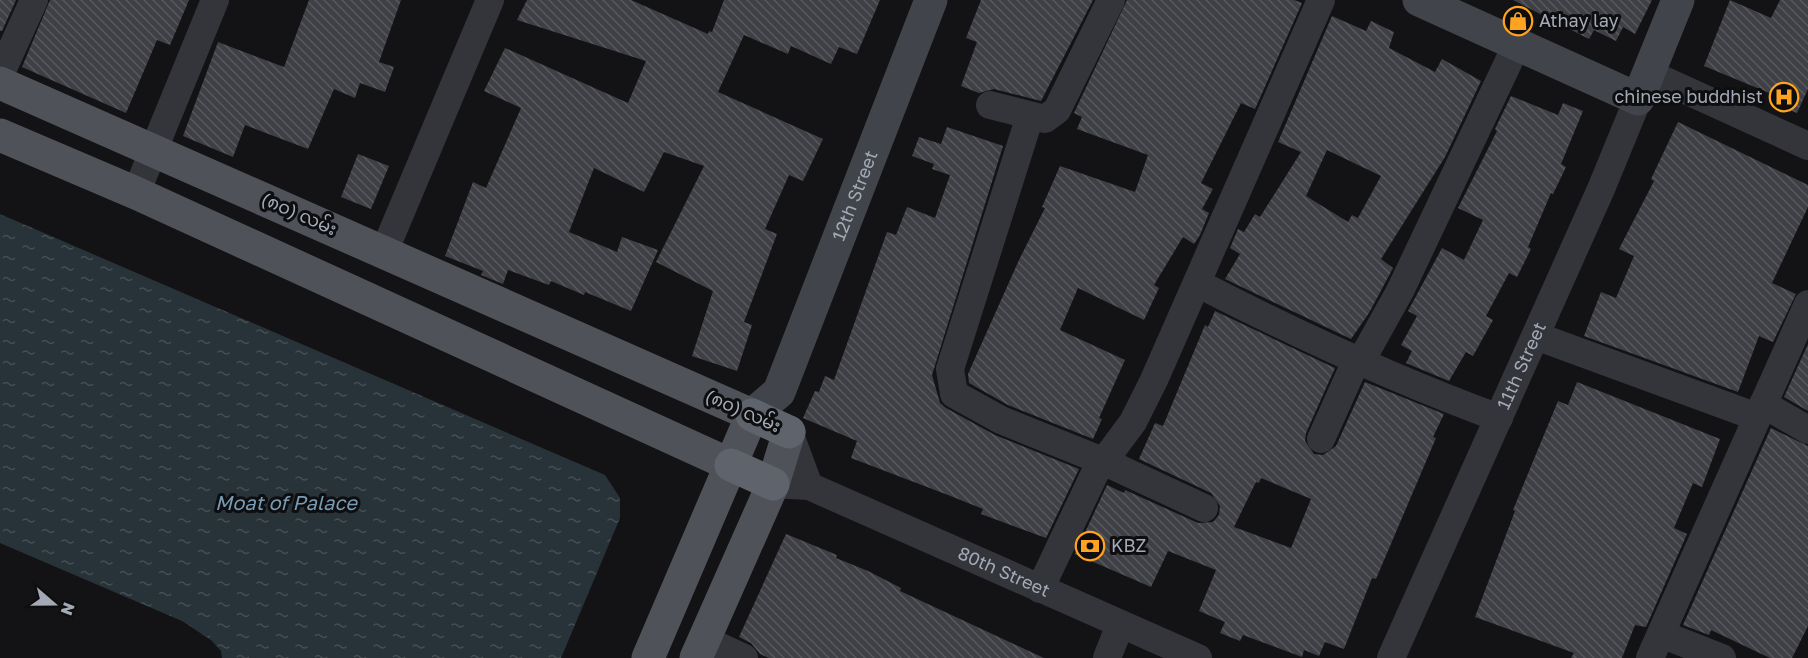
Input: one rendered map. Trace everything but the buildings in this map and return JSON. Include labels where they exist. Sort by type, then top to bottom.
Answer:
[{"type":"highway","name":"(၈၀) လမ်း","points":[[752,415],[789,432]]},
{"type":"highway","points":[[731,465],[773,484]]},
{"type":"main road","name":"12th Street","points":[[648,658],[752,415],[779,392],[931,0]]},
{"type":"main road","points":[[1419,0],[1517,44],[1643,86],[1678,0]]},
{"type":"main road","name":"(၈၀) လမ်း","points":[[0,83],[752,415]]},
{"type":"main road","points":[[0,135],[136,193],[731,465]]},
{"type":"main road","points":[[700,649],[773,484],[789,432],[779,392]]},
{"type":"street","points":[[0,75],[34,0]]},
{"type":"street","points":[[136,193],[215,0]]},
{"type":"street","points":[[384,252],[490,0]]},
{"type":"street","points":[[990,105],[1044,119],[1057,110],[1111,0]]},
{"type":"street","points":[[1040,589],[1095,473],[1133,422],[1197,283],[1321,0]]},
{"type":"street","points":[[1321,439],[1356,361],[1366,352],[1400,291],[1517,44]]},
{"type":"street","points":[[1643,86],[1808,146]]},
{"type":"street","name":"11th Street","points":[[1391,658],[1500,418],[1643,86]]},
{"type":"street","points":[[1030,116],[950,369],[954,394],[1001,420],[1105,462],[1204,508]]},
{"type":"street","points":[[1197,283],[1287,330],[1356,361],[1500,418]]},
{"type":"street","points":[[1722,658],[1656,646],[1808,304]]},
{"type":"street","points":[[1536,336],[1760,410],[1808,430]]},
{"type":"street","name":"(၈၀) လမ်း","points":[[789,432],[809,486]]},
{"type":"street","points":[[773,484],[809,486]]},
{"type":"street","name":"80th Street","points":[[809,486],[1198,658]]},
{"type":"street","points":[[1107,658],[1120,625]]},
{"type":"street","points":[[700,649],[744,658]]},
{"type":"water","name":"Moat of Palace","points":[[0,214],[605,475],[620,498],[620,518],[561,658],[222,658],[221,651],[211,640],[182,621],[0,543]]},
{"type":"place","name":"Athay lay","points":[[1518,21]]},
{"type":"place","name":"chinese buddhist","points":[[1784,97]]},
{"type":"place","name":"KBZ","points":[[1090,546]]}]
